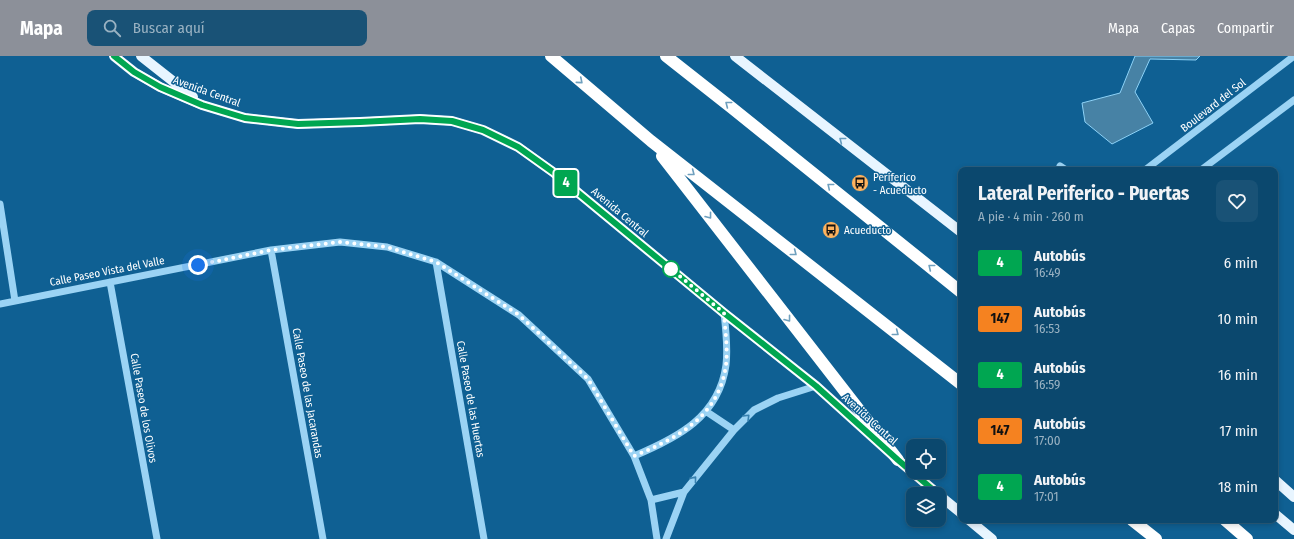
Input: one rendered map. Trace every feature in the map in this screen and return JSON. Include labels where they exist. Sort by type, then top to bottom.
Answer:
[{"type":"highway","points":[[551,56],[651,141],[958,382]]},
{"type":"highway","points":[[666,56],[958,289]]},
{"type":"highway","points":[[651,141],[898,460]]},
{"type":"highway","points":[[1136,523],[1156,539]]},
{"type":"highway","points":[[1228,523],[1247,539]]},
{"type":"main road","name":"Avenida Central","points":[[114,56],[134,72],[160,87],[202,105],[245,118],[298,124],[420,119],[452,121],[483,130],[518,147],[553,172],[724,313],[816,386],[898,460],[931,487]]},
{"type":"main road","points":[[141,56],[202,105]]},
{"type":"main road","points":[[735,56],[958,230]]},
{"type":"main road","points":[[934,212],[958,235]]},
{"type":"main road","points":[[1278,483],[1294,497]]},
{"type":"main road","name":"Avenida Central","points":[[946,500],[958,510]]},
{"type":"main road","points":[[1278,517],[1294,530]]},
{"type":"main road","points":[[973,523],[992,539]]},
{"type":"street","name":"Boulevard del Sol","points":[[1150,167],[1294,56]]},
{"type":"street","points":[[1205,167],[1294,100]]},
{"type":"street","points":[[0,204],[15,301]]},
{"type":"street","name":"Calle Paseo Vista del Valle","points":[[0,304],[271,250],[340,242],[387,247],[436,262],[519,315],[588,379],[634,456],[651,500],[657,539]]},
{"type":"street","name":"Calle Paseo de las Jacarandas","points":[[271,250],[323,539]]},
{"type":"street","name":"Calle Paseo de las Huertas","points":[[436,262],[484,539]]},
{"type":"street","name":"Calle Paseo de los Olivos","points":[[110,282],[157,539]]},
{"type":"street","points":[[634,456],[662,444],[684,431],[707,412],[721,388],[726,364],[724,313]]},
{"type":"street","points":[[666,539],[684,492],[734,430],[754,410],[778,398],[816,386]]},
{"type":"street","points":[[707,412],[734,430]]},
{"type":"street","points":[[651,500],[684,492]]},
{"type":"water","points":[[1135,56],[1200,56],[1196,60],[1150,59],[1135,92],[1153,123],[1112,144],[1085,122],[1082,103],[1120,93]]},
{"type":"bus line","name":"4","points":[[114,56],[134,72],[160,87],[202,105],[245,118],[298,124],[420,119],[452,121],[483,130],[518,147],[553,172],[724,313],[816,386],[930,487]]},
{"type":"place","name":"Periferico - Acueducto","points":[[860,183]]},
{"type":"place","name":"Acueducto","points":[[831,230]]},
{"type":"route","points":[[198,265],[271,250],[340,242],[387,247],[436,262],[519,315],[588,379],[634,456],[662,444],[684,431],[707,412],[721,388],[726,364],[724,313],[670,268],[671,269]]}]
